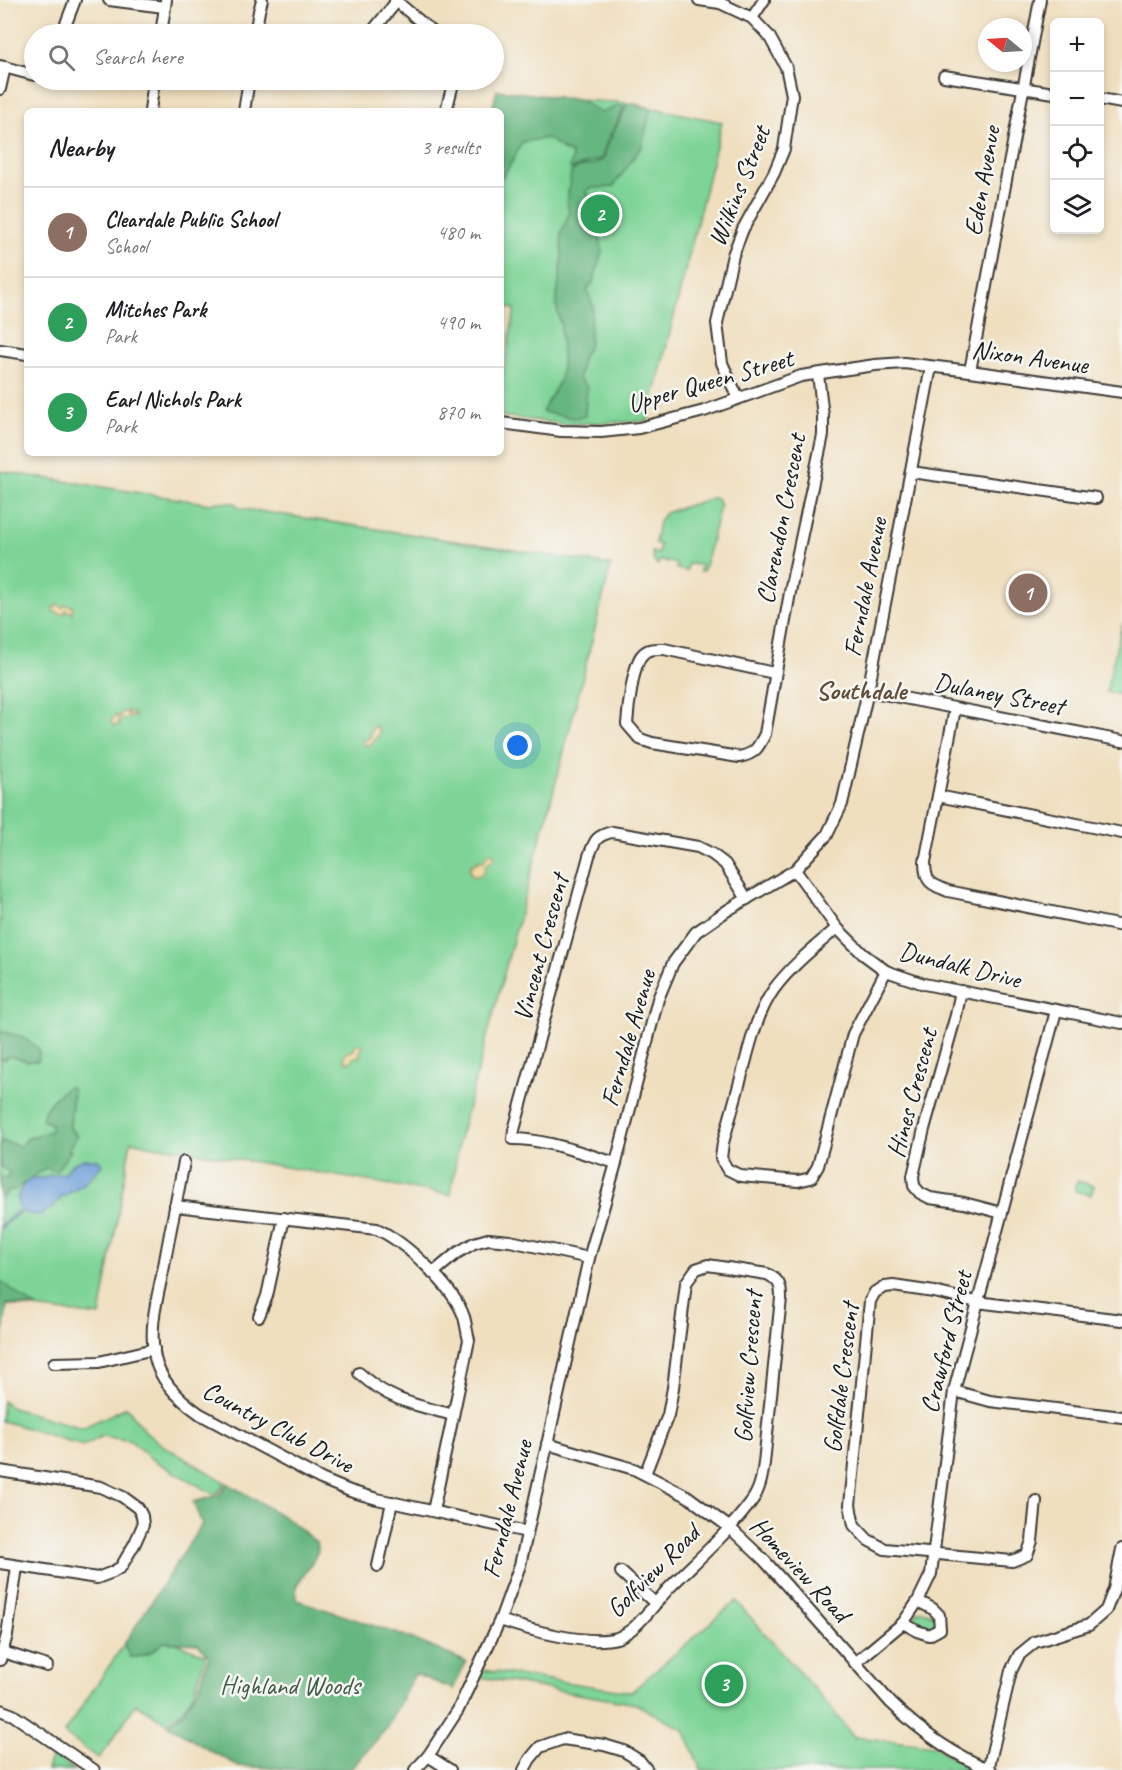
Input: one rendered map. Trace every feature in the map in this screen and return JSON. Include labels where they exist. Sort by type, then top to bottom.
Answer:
[{"type":"street","points":[[66,24],[75,0]]},
{"type":"street","points":[[109,0],[165,4],[162,24]]},
{"type":"street","points":[[257,24],[262,0]]},
{"type":"street","name":"Wilkins Street","points":[[699,0],[720,3],[752,18],[769,36],[786,67],[792,95],[784,149],[774,173],[742,229],[733,255],[717,323],[722,363],[738,398]]},
{"type":"street","points":[[752,18],[764,0]]},
{"type":"street","name":"Eden Avenue","points":[[970,371],[1040,0]]},
{"type":"street","points":[[377,24],[396,1],[423,24]]},
{"type":"street","points":[[0,89],[3,67],[24,72]]},
{"type":"street","points":[[944,75],[1050,92]]},
{"type":"street","points":[[150,108],[153,90]]},
{"type":"street","points":[[244,108],[247,90]]},
{"type":"street","points":[[447,108],[451,90]]},
{"type":"street","points":[[1104,100],[1122,103]]},
{"type":"street","points":[[0,350],[24,354]]},
{"type":"street","name":"Upper Queen Street","points":[[504,423],[601,432],[636,428],[704,411],[801,376],[874,365],[904,363],[931,367]]},
{"type":"street","name":"Nixon Avenue","points":[[931,367],[1122,392]]},
{"type":"street","name":"Ferndale Avenue","points":[[415,1770],[428,1756],[458,1710],[500,1620],[520,1565],[589,1258],[658,999],[674,963],[696,932],[795,870],[827,835],[842,804],[868,691],[931,367]]},
{"type":"street","name":"Clarendon Crescent","points":[[774,673],[663,649],[651,649],[642,655],[636,667],[627,724],[640,739],[652,743],[739,757],[750,755],[759,746],[765,734],[774,673],[823,435],[818,374]]},
{"type":"street","points":[[910,472],[1096,498]]},
{"type":"street","name":"Dulaney Street","points":[[868,691],[1122,741]]},
{"type":"street","points":[[956,709],[925,862],[925,876],[933,886],[948,891],[1122,926]]},
{"type":"street","points":[[938,796],[1122,833]]},
{"type":"street","name":"Vincent Crescent","points":[[616,1163],[545,1143],[513,1139],[589,856],[596,839],[612,832],[698,847],[725,864],[747,899]]},
{"type":"street","name":"Dundalk Drive","points":[[795,870],[837,928],[863,954],[886,971],[924,984],[1122,1023]]},
{"type":"street","points":[[837,928],[790,970],[763,1009],[754,1029],[723,1143],[721,1158],[727,1169],[741,1176],[798,1181],[811,1178],[818,1166],[852,1034],[886,971]]},
{"type":"street","name":"Hines Crescent","points":[[961,991],[915,1167],[914,1186],[920,1193],[930,1198],[1002,1212]]},
{"type":"street","name":"Crawford Street","points":[[855,1663],[903,1623],[918,1601],[931,1574],[954,1391],[1056,1011]]},
{"type":"street","name":"Country Club Drive","points":[[184,1162],[155,1309],[152,1336],[155,1360],[169,1385],[183,1402],[200,1414],[321,1479],[350,1491],[527,1532]]},
{"type":"street","points":[[175,1206],[377,1229],[390,1235],[408,1249],[453,1296],[464,1316],[469,1340],[433,1511]]},
{"type":"street","points":[[259,1316],[267,1296],[284,1218]]},
{"type":"street","points":[[433,1273],[457,1253],[474,1243],[488,1239],[510,1241],[589,1258]]},
{"type":"street","name":"Golfview Crescent","points":[[645,1474],[673,1388],[686,1282],[696,1269],[708,1265],[767,1274],[775,1278],[781,1286],[781,1298],[761,1482],[753,1500],[729,1527]]},
{"type":"street","name":"Golfdale Crescent","points":[[1036,1502],[1032,1541],[1027,1555],[1012,1561],[885,1549],[868,1540],[854,1525],[850,1505],[851,1488],[870,1301],[875,1292],[893,1286],[977,1302],[1122,1320]]},
{"type":"street","points":[[54,1363],[99,1362],[154,1349]]},
{"type":"street","points":[[359,1373],[371,1385],[396,1400],[453,1415]]},
{"type":"street","points":[[954,1391],[990,1401],[1122,1417]]},
{"type":"street","name":"Homeview Road","points":[[547,1444],[634,1469],[687,1496],[729,1527],[764,1560],[910,1722],[948,1749],[989,1770]]},
{"type":"street","points":[[0,1471],[101,1487],[123,1497],[138,1508],[143,1525],[121,1567],[97,1578],[0,1563]]},
{"type":"street","points":[[378,1566],[392,1502]]},
{"type":"street","name":"Golfview Road","points":[[500,1620],[532,1630],[601,1641],[619,1637],[632,1629],[729,1527]]},
{"type":"street","points":[[989,1770],[1011,1671],[1019,1655],[1035,1642],[1089,1625],[1106,1610],[1114,1589],[1122,1549]]},
{"type":"street","points":[[17,1567],[8,1635],[1,1656],[47,1666]]},
{"type":"street","points":[[621,1572],[655,1603]]},
{"type":"street","points":[[903,1623],[929,1635],[940,1629],[939,1615],[918,1601]]},
{"type":"street","points":[[0,1710],[13,1715],[94,1770]]},
{"type":"street","points":[[524,1770],[540,1747],[563,1739],[604,1745],[624,1751],[640,1761],[647,1770]]},
{"type":"street","points":[[428,1756],[450,1770]]},
{"type":"green space","points":[[497,90],[579,100],[628,103],[722,122],[648,421],[565,424],[504,416],[504,366],[515,309],[504,307],[504,108],[493,108]]},
{"type":"green space","points":[[497,90],[579,100],[601,113],[618,106],[625,106],[606,144],[602,158],[571,170],[571,153],[547,138],[522,142],[504,174],[504,108],[493,108]]},
{"type":"green space","points":[[628,103],[651,108],[642,146],[613,187],[592,188],[586,192],[595,203],[602,251],[594,281],[587,290],[593,306],[590,343],[582,359],[579,379],[587,387],[585,416],[574,418],[542,412],[560,380],[561,326],[556,305],[562,258],[561,233],[569,214],[567,201],[571,173],[577,167],[593,165],[604,159],[607,145]]},
{"type":"green space","points":[[0,471],[211,504],[235,503],[239,508],[611,565],[561,763],[459,1140],[451,1195],[131,1141],[100,1316],[0,1304]]},
{"type":"green space","points":[[712,498],[717,499],[720,506],[704,570],[700,572],[701,565],[688,564],[687,571],[676,569],[677,564],[660,560],[658,565],[655,563],[652,552],[658,554],[660,545],[655,543],[659,521],[665,513]]},
{"type":"green space","points":[[1122,624],[1122,695],[1106,692]]},
{"type":"green space","points":[[0,1031],[23,1037],[39,1049],[38,1061],[9,1056],[6,1059],[0,1059]]},
{"type":"green space","points":[[67,1087],[73,1090],[70,1128],[77,1136],[68,1150],[71,1151],[56,1171],[46,1168],[14,1190],[10,1190],[0,1199],[0,1177],[8,1178],[9,1172],[0,1166],[0,1141],[21,1146],[30,1137],[51,1131],[51,1124],[43,1120],[43,1115],[51,1102]]},
{"type":"green space","points":[[1078,1181],[1094,1186],[1091,1195],[1075,1191]]},
{"type":"green space","points":[[0,1281],[37,1308],[7,1304],[0,1363]]},
{"type":"green space","points":[[3,1401],[12,1408],[82,1428],[127,1407],[144,1430],[162,1445],[225,1482],[218,1493],[213,1494],[151,1459],[131,1441],[103,1436],[83,1446],[1,1421]]},
{"type":"green space","name":"Highland Woods","points":[[227,1483],[286,1518],[316,1542],[318,1551],[296,1586],[297,1600],[410,1638],[466,1662],[453,1689],[415,1674],[386,1729],[350,1770],[298,1770],[239,1766],[207,1749],[168,1725],[184,1711],[200,1685],[209,1656],[198,1644],[164,1642],[144,1655],[130,1657],[124,1644],[202,1524],[193,1502],[220,1495]]},
{"type":"green space","points":[[736,1601],[829,1706],[855,1739],[856,1737],[935,1746],[968,1770],[701,1770],[684,1730],[636,1704],[480,1677],[483,1670],[631,1692]]},
{"type":"green space","points":[[923,1610],[935,1616],[937,1623],[932,1631],[921,1627],[915,1621],[916,1614]]},
{"type":"green space","name":"Highland Woods","points":[[164,1642],[176,1643],[206,1655],[194,1692],[180,1712],[167,1723],[136,1704],[99,1759],[64,1733],[124,1644],[130,1657],[135,1657],[149,1653]]},
{"type":"green space","points":[[52,1754],[74,1770],[47,1770]]},
{"type":"sand","points":[[58,604],[62,607],[73,606],[72,613],[66,610],[65,614],[54,612],[53,609]]},
{"type":"sand","points":[[128,711],[127,715],[132,713],[135,716],[120,720],[118,722],[120,724],[116,726],[113,725],[111,722],[115,715],[118,718],[123,712]]},
{"type":"sand","points":[[374,726],[379,729],[378,734],[373,742],[366,746],[363,742],[370,737]]},
{"type":"sand","points":[[490,853],[494,854],[494,859],[484,866],[486,869],[483,873],[478,876],[471,875],[469,869],[472,864],[479,860],[483,862]]},
{"type":"sand","points":[[356,1044],[364,1046],[359,1052],[361,1056],[346,1062],[345,1054],[353,1051]]},
{"type":"water","points":[[84,1159],[98,1159],[102,1165],[85,1183],[61,1198],[41,1215],[21,1211],[0,1229],[11,1216],[20,1210],[19,1192],[26,1182],[63,1174],[72,1164]]},
{"type":"place","name":"Mitches Park","points":[[600,214]]},
{"type":"place","name":"Cleardale Public School","points":[[1028,593]]},
{"type":"place","name":"Earl Nichols Park","points":[[724,1684]]},
{"type":"district","name":"Southdale","points":[[861,690]]}]
